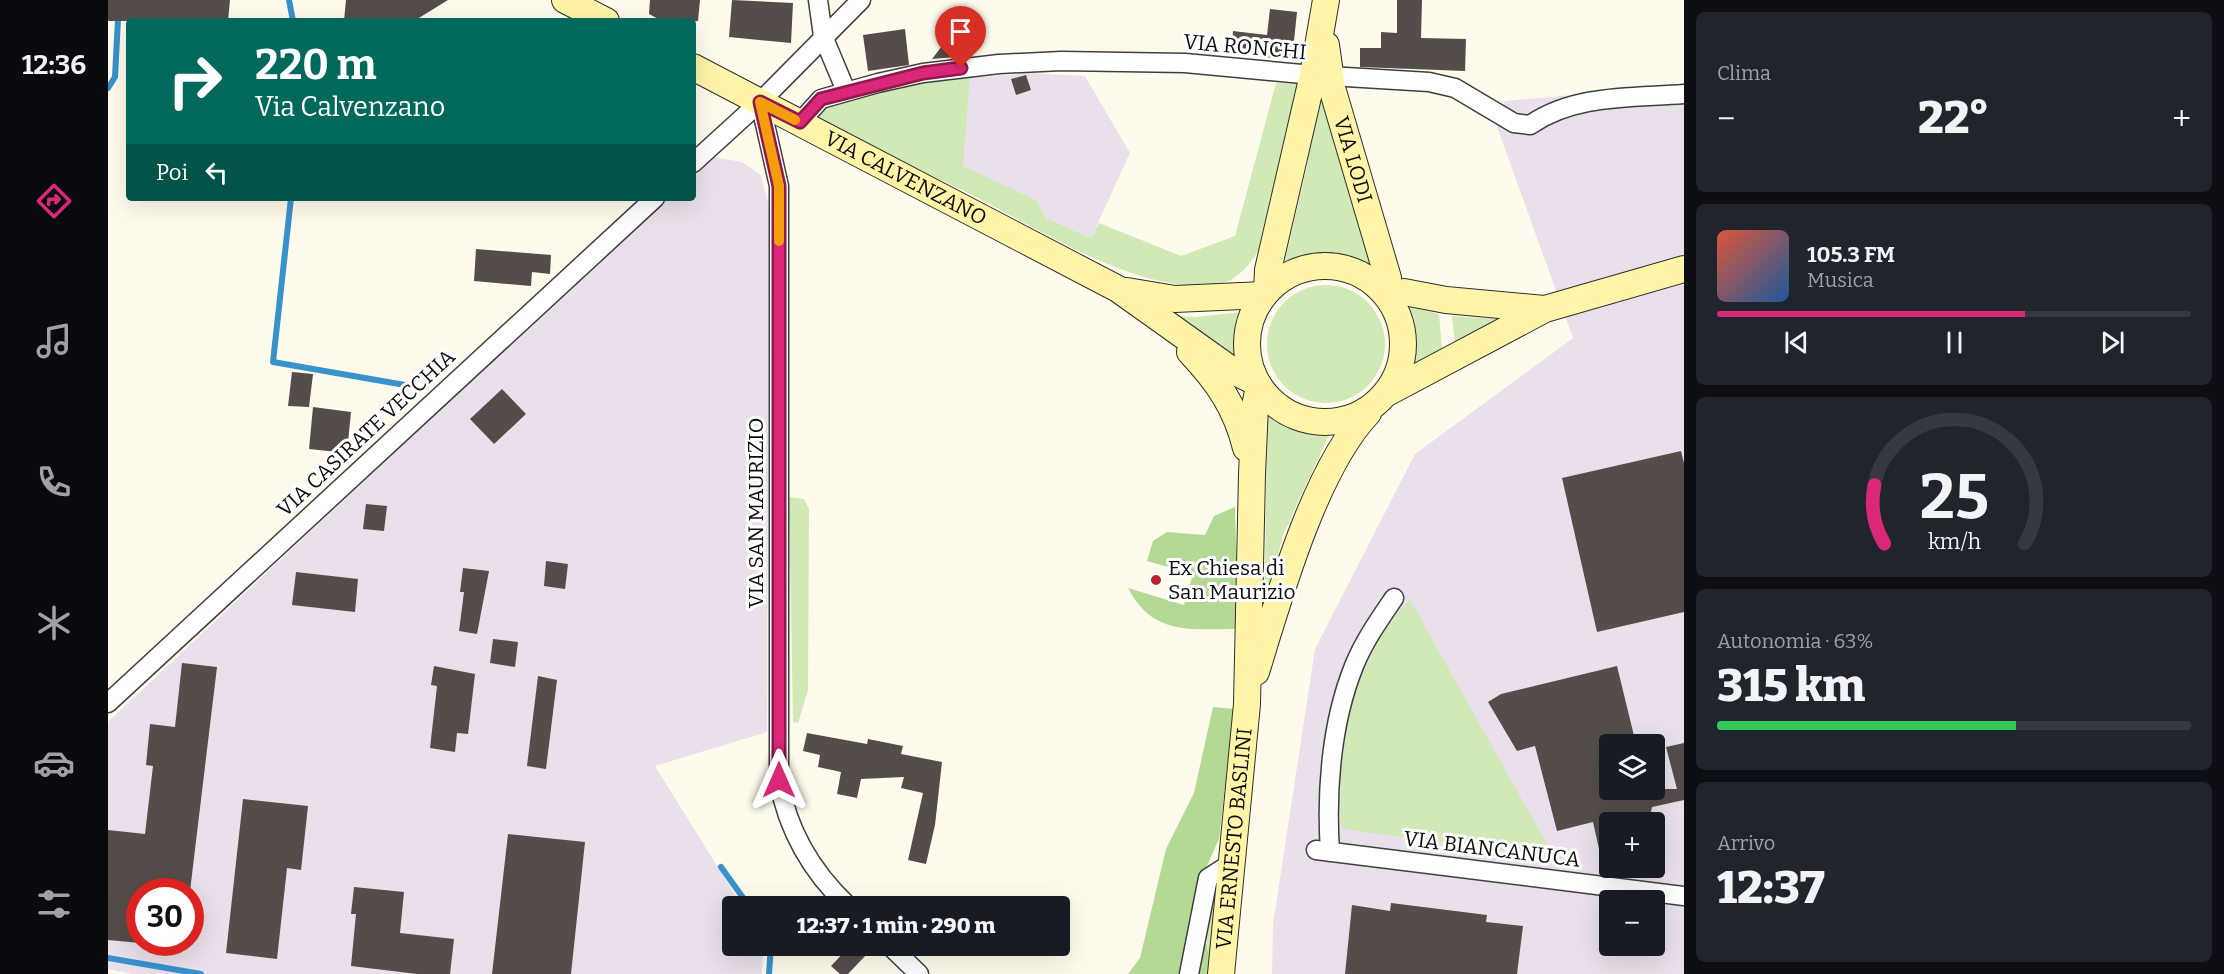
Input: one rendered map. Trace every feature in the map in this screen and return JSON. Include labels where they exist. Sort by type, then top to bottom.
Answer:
[{"type":"main road","points":[[565,0],[600,18]]},
{"type":"main road","name":"VIA LODI","points":[[1265,293],[1268,270],[1322,76],[1326,0]]},
{"type":"main road","name":"VIA CALVENZANO","points":[[696,69],[1118,289],[1233,371],[1258,385]]},
{"type":"main road","name":"VIA LODI","points":[[1322,76],[1388,278],[1387,296]]},
{"type":"main road","points":[[1382,398],[1399,371],[1404,347],[1401,322],[1387,296],[1365,277],[1331,266],[1296,271],[1265,293],[1254,310],[1246,346],[1258,385],[1273,402],[1289,414],[1315,422],[1341,421],[1366,411],[1382,398],[1545,309],[1684,269]]},
{"type":"main road","name":"VIA CALVENZANO","points":[[1118,289],[1175,299],[1265,293]]},
{"type":"main road","points":[[1387,296],[1404,292],[1469,302],[1545,309]]},
{"type":"main road","points":[[1155,314],[1225,395],[1239,421],[1252,474]]},
{"type":"main road","name":"VIA ERNESTO BASLINI","points":[[1221,974],[1246,704],[1252,474],[1258,385]]},
{"type":"main road","name":"VIA ERNESTO BASLINI","points":[[1246,704],[1281,591],[1312,512],[1352,430],[1382,398]]},
{"type":"street","points":[[818,0],[823,36],[846,91]]},
{"type":"street","points":[[696,160],[760,102],[861,0]]},
{"type":"street","name":"VIA RONCHI","points":[[800,122],[821,99],[923,73],[999,64],[1061,61],[1185,63],[1322,76],[1429,82],[1455,88],[1514,123],[1530,125],[1582,101],[1684,94]]},
{"type":"street","name":"VIA SAN MAURIZIO","points":[[760,102],[779,186],[779,780],[783,807],[797,838],[824,879],[839,896]]},
{"type":"street","name":"VIA CASIRATE VECCHIA","points":[[108,703],[652,201]]},
{"type":"street","name":"VIA BIANCANUCA","points":[[1394,598],[1370,632],[1358,658],[1342,709],[1332,763],[1328,824],[1323,851],[1684,896]]},
{"type":"street","points":[[1189,974],[1208,878],[1233,862]]},
{"type":"street","points":[[900,956],[919,974]]},
{"type":"shaded area","points":[[1029,73],[1085,76],[1130,153],[1091,238],[1046,218],[1036,200],[962,166],[970,78]]},
{"type":"shaded area","points":[[1684,85],[1684,974],[1272,974],[1273,924],[1315,649],[1415,454],[1573,338],[1496,124],[1505,101]]},
{"type":"shaded area","points":[[714,157],[742,162],[761,175],[769,207],[767,732],[655,766],[736,896],[722,896],[722,956],[763,956],[762,974],[133,974],[108,969],[108,722],[661,201],[696,201],[696,169]]},
{"type":"green space","points":[[970,78],[963,166],[1036,200],[1046,218],[1091,238],[1099,223],[1181,256],[1235,236],[1276,83],[1298,84],[1263,243],[1241,273],[1229,281],[1192,286],[1159,281],[1124,271],[1090,256],[964,191],[826,128],[820,120],[819,115],[823,105],[922,82]]},
{"type":"green space","points":[[1320,89],[1371,265],[1369,267],[1329,257],[1316,257],[1284,264],[1307,166],[1318,90]]},
{"type":"green space","points":[[1326,285],[1349,289],[1368,302],[1381,321],[1385,344],[1381,367],[1368,386],[1349,399],[1326,403],[1303,399],[1284,386],[1271,367],[1267,344],[1271,321],[1284,302],[1303,289]]},
{"type":"green space","points":[[1410,307],[1439,314],[1442,349],[1418,363],[1412,361],[1414,338],[1407,309]]},
{"type":"green space","points":[[1241,312],[1237,365],[1176,316],[1196,317]]},
{"type":"green space","points":[[1452,316],[1496,319],[1499,320],[1455,344]]},
{"type":"green space","points":[[1267,413],[1292,427],[1329,435],[1283,535],[1262,622],[1260,621],[1265,574]]},
{"type":"green space","points":[[789,497],[804,499],[809,509],[808,690],[798,723],[793,722]]},
{"type":"green space","points":[[1235,507],[1238,629],[1189,629],[1161,622],[1149,615],[1138,604],[1128,588],[1184,605],[1193,574],[1147,561],[1153,541],[1167,532],[1205,535],[1214,516]]},
{"type":"green space","points":[[1410,600],[1548,846],[1530,852],[1497,850],[1343,829],[1340,820],[1342,760],[1353,694],[1384,628]]},
{"type":"green space","points":[[1213,707],[1234,709],[1219,839],[1202,877],[1197,901],[1209,956],[1207,974],[1128,974],[1140,958],[1166,849],[1194,793]]},
{"type":"green space","points":[[1217,890],[1209,956],[1206,940],[1207,913]]},
{"type":"building","points":[[108,0],[230,0],[228,18],[126,18],[126,21],[108,21]]},
{"type":"building","points":[[346,0],[448,0],[419,18],[344,18]]},
{"type":"building","points":[[650,0],[700,0],[698,21],[696,18],[656,18],[649,14]]},
{"type":"building","points":[[732,0],[793,3],[791,43],[729,37]]},
{"type":"building","points":[[1397,0],[1422,0],[1421,38],[1466,39],[1465,71],[1360,67],[1360,48],[1381,48],[1381,32],[1397,33]]},
{"type":"building","points":[[1270,9],[1297,12],[1292,60],[1255,56],[1256,50],[1232,47],[1233,31],[1267,35]]},
{"type":"building","points":[[958,25],[972,34],[956,57],[932,59]]},
{"type":"building","points":[[905,29],[909,65],[868,71],[863,35]]},
{"type":"building","points":[[1026,75],[1031,90],[1016,95],[1011,79]]},
{"type":"building","points":[[476,249],[551,255],[550,274],[532,272],[531,286],[474,281]]},
{"type":"building","points":[[292,372],[313,374],[309,407],[288,406]]},
{"type":"building","points":[[502,389],[526,414],[494,444],[470,419]]},
{"type":"building","points":[[313,407],[351,412],[347,453],[309,449]]},
{"type":"building","points":[[1681,451],[1684,463],[1684,612],[1597,632],[1562,478]]},
{"type":"building","points":[[366,504],[387,506],[384,531],[363,529]]},
{"type":"building","points":[[546,561],[568,564],[565,589],[544,586]]},
{"type":"building","points":[[463,568],[489,571],[477,634],[459,631],[464,592],[460,592]]},
{"type":"building","points":[[296,572],[358,579],[355,612],[292,605]]},
{"type":"building","points":[[493,639],[518,642],[515,667],[490,663]]},
{"type":"building","points":[[182,663],[217,667],[192,878],[126,878],[126,942],[108,940],[108,830],[145,834],[153,766],[146,765],[150,724],[175,727]]},
{"type":"building","points":[[434,666],[475,674],[468,734],[457,733],[455,752],[430,748],[437,686],[431,685]]},
{"type":"building","points":[[1617,666],[1634,734],[1599,734],[1599,800],[1665,800],[1665,789],[1677,789],[1666,747],[1684,743],[1684,800],[1652,807],[1651,812],[1599,812],[1599,849],[1593,822],[1557,831],[1535,746],[1517,751],[1488,702],[1501,694]]},
{"type":"building","points":[[538,676],[557,680],[546,769],[527,766]]},
{"type":"building","points":[[807,733],[867,744],[868,739],[903,746],[901,754],[942,762],[935,825],[926,864],[908,860],[923,793],[901,788],[904,777],[861,779],[857,798],[837,794],[841,772],[818,767],[820,755],[803,751]]},
{"type":"building","points":[[243,799],[308,806],[301,870],[287,868],[277,959],[226,953]]},
{"type":"building","points":[[508,834],[585,842],[571,974],[492,974]]},
{"type":"building","points":[[354,887],[404,892],[400,933],[454,939],[450,974],[417,974],[351,966],[356,914],[351,914]]},
{"type":"building","points":[[1391,903],[1487,915],[1486,922],[1523,926],[1517,974],[1345,974],[1352,905],[1390,911]]},
{"type":"building","points":[[841,956],[865,956],[848,974],[840,974],[831,966]]},
{"type":"waterway","points":[[108,88],[115,77],[119,0]]},
{"type":"waterway","points":[[289,0],[292,18]]},
{"type":"waterway","points":[[291,201],[273,362],[405,385]]},
{"type":"waterway","points":[[721,867],[742,896]]},
{"type":"waterway","points":[[769,974],[770,956]]},
{"type":"waterway","points":[[108,958],[201,974]]},
{"type":"slow traffic","points":[[779,241],[779,186],[760,102],[795,120]]},
{"type":"place","name":"Ex Chiesa di San Maurizio","points":[[1156,580]]},
{"type":"route","points":[[779,780],[779,186],[760,102],[800,122],[821,99],[923,73],[961,68]]}]
